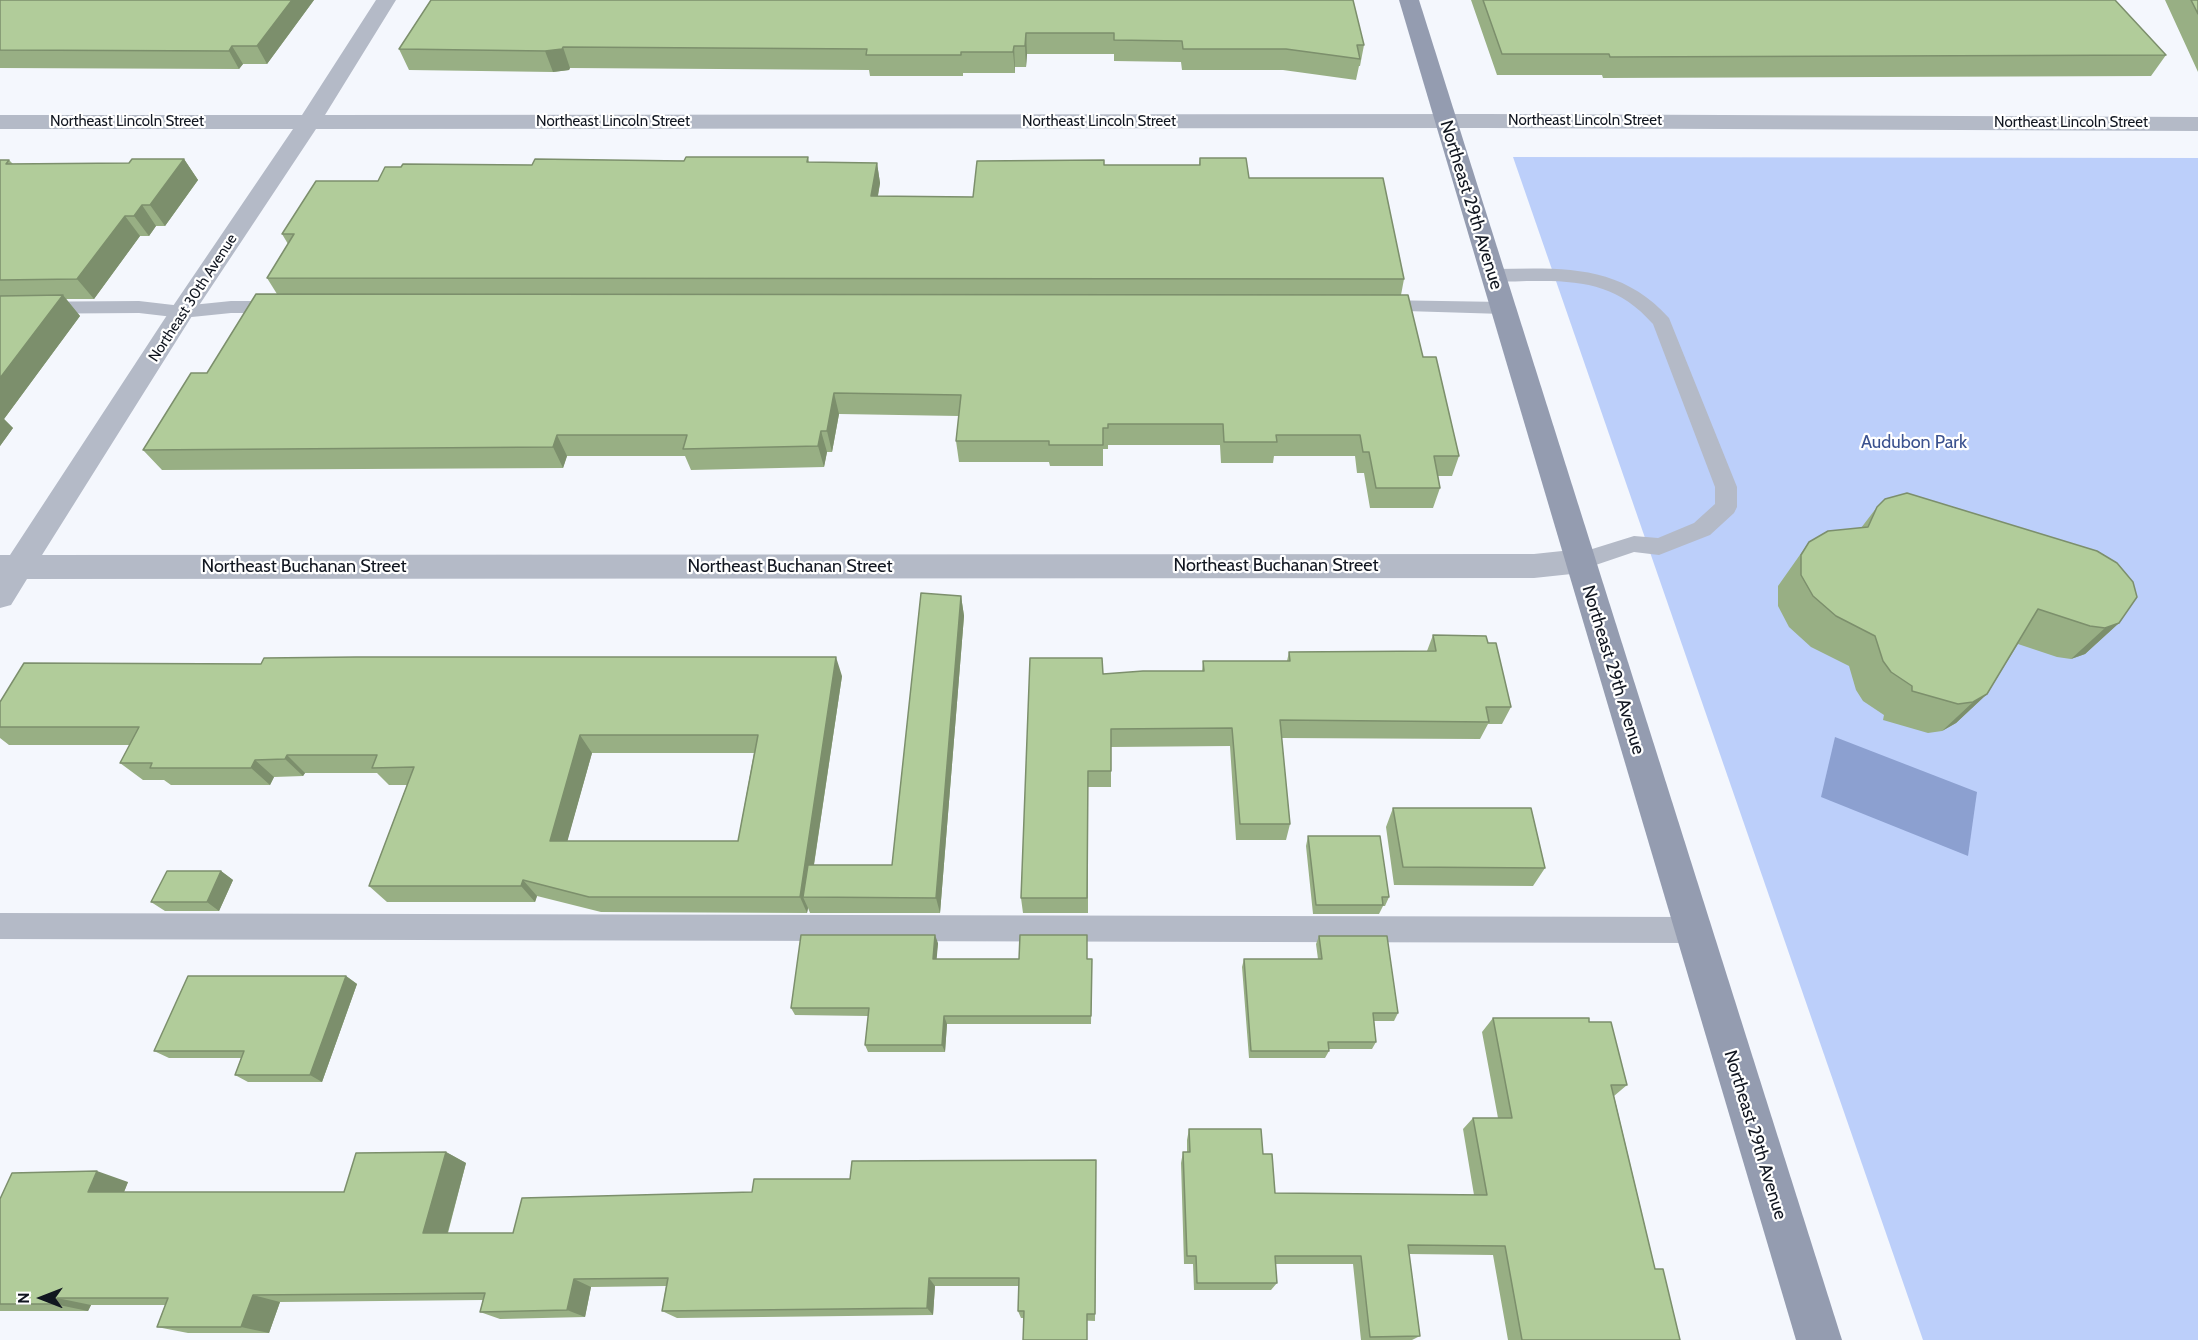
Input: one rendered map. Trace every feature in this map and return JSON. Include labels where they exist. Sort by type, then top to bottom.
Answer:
[{"type":"street","name":"Northeast 30th Avenue","points":[[0,596],[10,567],[309,122],[386,0]]},
{"type":"street","name":"Northeast 29th Avenue","points":[[1409,0],[1444,122],[1493,275],[1819,1340]]},
{"type":"street","name":"Northeast Lincoln Street","points":[[0,122],[2198,124]]},
{"type":"street","name":"Northeast Buchanan Street","points":[[10,567],[1534,566],[1581,561]]},
{"type":"lane","points":[[1493,275],[1571,276],[1608,282],[1635,294],[1653,309],[1662,322],[1726,487],[1726,507],[1702,529],[1659,547],[1634,544],[1581,561]]},
{"type":"lane","points":[[1360,306],[1503,308]]},
{"type":"lane","points":[[0,308],[139,307],[182,312],[231,307],[302,307]]},
{"type":"lane","points":[[0,926],[1692,930]]},
{"type":"green space","name":"Audubon Park","points":[[1513,157],[2198,158],[2198,1340],[1923,1340]]},
{"type":"shaded area","points":[[1835,737],[1977,792],[1968,856],[1821,797]]},
{"type":"building","points":[[0,0],[292,0],[257,46],[232,46],[229,51],[0,50]]},
{"type":"building","points":[[431,0],[1353,0],[1364,45],[1357,45],[1360,59],[1286,49],[1183,49],[1182,41],[1114,40],[1114,33],[1026,33],[1025,46],[1014,46],[1013,52],[961,52],[961,55],[866,55],[867,49],[563,47],[545,51],[399,49]]},
{"type":"building","points":[[1483,0],[2115,0],[2166,55],[1610,57],[1609,54],[1502,54]]},
{"type":"building","points":[[2191,0],[2198,0],[2198,14]]},
{"type":"building","points":[[686,157],[808,157],[807,162],[877,163],[871,196],[973,197],[977,161],[1104,160],[1104,165],[1200,165],[1200,158],[1246,158],[1249,178],[1383,178],[1404,279],[267,278],[294,234],[282,234],[316,181],[378,181],[385,167],[401,167],[403,164],[532,165],[535,159],[684,161]]},
{"type":"building","points":[[132,159],[184,159],[150,205],[142,205],[134,216],[125,216],[77,279],[0,280],[0,160],[9,160],[6,164],[129,163]]},
{"type":"building","points":[[256,294],[1408,295],[1423,357],[1436,357],[1459,456],[1434,456],[1440,488],[1376,488],[1369,452],[1363,452],[1360,435],[1276,435],[1277,442],[1224,442],[1223,424],[1108,424],[1108,428],[1103,428],[1103,445],[1049,445],[1049,441],[956,441],[961,395],[834,393],[827,431],[821,431],[818,446],[683,449],[687,435],[557,435],[553,447],[143,450],[191,373],[207,373]]},
{"type":"building","points":[[63,295],[0,378],[0,296]]},
{"type":"building","points":[[1907,493],[2097,551],[2117,563],[2133,582],[2137,597],[2119,623],[2105,628],[2090,626],[2038,609],[1987,694],[1973,702],[1958,704],[1912,691],[1912,686],[1891,672],[1883,661],[1875,636],[1836,616],[1813,596],[1801,575],[1801,555],[1809,542],[1828,531],[1868,527],[1877,507],[1885,499]]},
{"type":"building","points":[[921,593],[961,596],[936,898],[803,897],[808,865],[892,865]]},
{"type":"building","points":[[1433,635],[1486,636],[1488,643],[1496,643],[1511,707],[1486,707],[1489,722],[1280,720],[1290,824],[1240,824],[1232,728],[1111,729],[1111,771],[1088,771],[1087,898],[1021,898],[1030,658],[1102,658],[1103,674],[1143,671],[1204,671],[1203,661],[1290,661],[1289,652],[1436,651]]},
{"type":"building","points":[[836,657],[800,897],[589,897],[523,880],[521,886],[369,886],[414,767],[372,768],[377,755],[287,755],[285,759],[255,760],[251,768],[150,768],[152,763],[120,763],[139,727],[0,727],[0,702],[24,663],[261,664],[264,658]],"holes":[[[580,735],[758,735],[738,841],[550,841]]]},
{"type":"building","points":[[1393,808],[1531,808],[1545,868],[1403,867]]},
{"type":"building","points":[[1308,836],[1380,836],[1389,897],[1382,897],[1383,905],[1316,905]]},
{"type":"building","points":[[167,871],[221,871],[207,902],[151,902]]},
{"type":"building","points":[[801,935],[935,935],[933,959],[1019,959],[1020,935],[1087,935],[1087,959],[1092,959],[1091,1016],[944,1016],[942,1045],[865,1045],[869,1008],[791,1008]]},
{"type":"building","points":[[1319,936],[1387,936],[1398,1013],[1373,1013],[1376,1042],[1328,1042],[1329,1051],[1251,1051],[1244,959],[1322,959]]},
{"type":"building","points":[[188,976],[346,976],[310,1075],[235,1075],[244,1051],[154,1051]]},
{"type":"building","points":[[1493,1018],[1589,1018],[1589,1022],[1611,1022],[1627,1085],[1611,1085],[1655,1269],[1663,1269],[1680,1340],[1522,1340],[1505,1246],[1408,1245],[1420,1336],[1370,1337],[1361,1256],[1275,1256],[1277,1283],[1197,1283],[1196,1256],[1187,1256],[1183,1152],[1190,1152],[1189,1129],[1261,1129],[1263,1154],[1272,1154],[1275,1193],[1487,1195],[1473,1118],[1512,1118]]},
{"type":"building","points":[[446,1152],[423,1233],[513,1233],[522,1198],[752,1192],[754,1179],[850,1179],[852,1161],[1096,1160],[1095,1314],[1087,1314],[1087,1340],[1023,1340],[1024,1311],[1018,1311],[1019,1278],[929,1278],[927,1308],[662,1311],[668,1278],[574,1279],[567,1310],[480,1312],[485,1293],[253,1295],[241,1327],[157,1327],[168,1298],[57,1298],[54,1304],[0,1304],[0,1199],[12,1173],[97,1171],[88,1192],[344,1192],[356,1153]]}]
